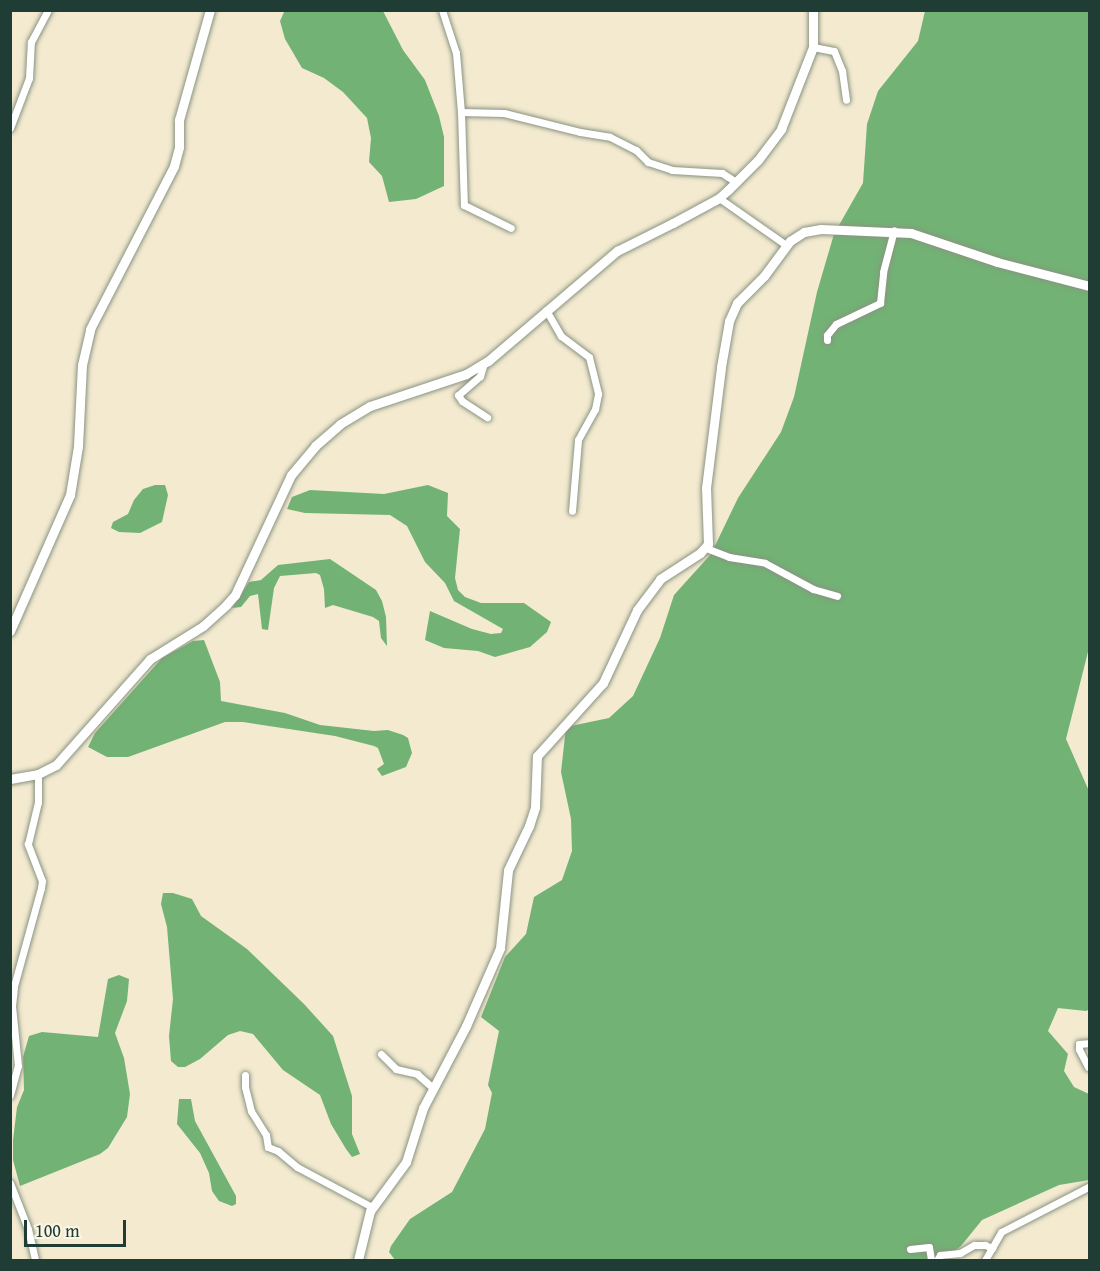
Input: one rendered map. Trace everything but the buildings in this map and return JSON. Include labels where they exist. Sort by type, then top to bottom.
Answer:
[{"type":"street","points":[[10,128],[27,86],[31,42],[48,10]]},
{"type":"street","points":[[10,631],[70,495],[78,446],[82,365],[90,329],[174,166],[180,147],[179,120],[210,10]]},
{"type":"street","points":[[442,10],[456,53],[461,112],[464,205],[511,228]]},
{"type":"street","points":[[10,780],[38,774],[65,757],[150,659],[203,626],[226,606],[235,594],[291,475],[315,446],[360,411],[466,374],[484,363],[617,251],[719,198],[736,182],[758,160],[781,129],[813,47],[813,10]]},
{"type":"street","points":[[813,47],[834,51],[842,71],[846,100]]},
{"type":"street","points":[[461,112],[504,112],[580,132],[610,136],[636,150],[648,162],[672,170],[722,173],[736,182]]},
{"type":"street","points":[[719,198],[786,245]]},
{"type":"street","points":[[358,1260],[372,1207],[406,1162],[423,1108],[466,1026],[500,948],[508,870],[529,826],[535,807],[537,756],[603,683],[637,610],[660,579],[706,548],[709,536],[706,488],[729,321],[737,303],[764,276],[786,245],[799,234],[811,230],[894,230],[911,233],[996,262],[1089,286]]},
{"type":"street","points":[[827,340],[836,324],[880,303],[883,272],[894,230]]},
{"type":"street","points":[[546,310],[561,336],[590,357],[598,394],[595,409],[578,440],[572,510]]},
{"type":"street","points":[[484,363],[480,376],[458,395],[462,401],[487,417]]},
{"type":"street","points":[[706,548],[729,557],[765,563],[813,589],[837,596]]},
{"type":"street","points":[[10,1095],[18,1066],[12,1006],[14,986],[42,881],[28,844],[38,802],[38,774]]},
{"type":"street","points":[[1088,1067],[1079,1049],[1080,1044],[1089,1043]]},
{"type":"street","points":[[381,1054],[396,1069],[417,1074],[433,1088]]},
{"type":"street","points":[[245,1075],[251,1111],[266,1135],[268,1148],[278,1151],[297,1167],[372,1207]]},
{"type":"street","points":[[10,1183],[28,1229],[35,1260]]},
{"type":"street","points":[[986,1260],[998,1236],[1005,1230],[1089,1186]]},
{"type":"street","points":[[937,1260],[940,1255],[960,1253],[974,1245],[985,1245],[992,1248]]},
{"type":"street","points":[[910,1249],[929,1247],[932,1260]]},
{"type":"green space","points":[[285,10],[383,11],[403,50],[425,80],[439,116],[444,137],[444,186],[416,199],[389,202],[382,176],[369,162],[371,138],[367,118],[343,92],[324,78],[302,68],[285,39],[280,21]]},
{"type":"green space","points":[[925,11],[1089,11],[1090,644],[1066,739],[1089,791],[1090,1009],[1086,1011],[1058,1008],[1048,1031],[1068,1054],[1064,1071],[1074,1087],[1089,1094],[1089,1180],[1059,1185],[982,1220],[961,1246],[943,1260],[395,1260],[389,1252],[391,1246],[410,1219],[452,1192],[485,1129],[492,1093],[488,1085],[499,1031],[481,1017],[505,957],[526,934],[534,897],[562,880],[572,851],[571,819],[561,772],[566,727],[609,718],[633,696],[660,638],[674,595],[711,554],[738,498],[781,432],[794,397],[817,292],[834,234],[863,183],[867,124],[878,91],[918,41]]},
{"type":"green space","points":[[165,485],[168,495],[162,522],[140,533],[119,532],[111,528],[113,522],[128,514],[134,500],[143,489]]},
{"type":"green space","points":[[428,485],[448,493],[447,516],[460,529],[455,578],[458,590],[465,597],[481,603],[524,603],[551,622],[547,632],[530,647],[495,657],[478,651],[444,648],[425,640],[430,611],[472,629],[491,634],[501,633],[503,629],[454,601],[445,583],[425,562],[407,526],[390,515],[305,513],[287,509],[292,497],[310,490],[384,494]]},
{"type":"green space","points":[[330,559],[376,590],[382,601],[386,617],[387,646],[381,638],[379,621],[373,617],[333,605],[325,608],[324,589],[320,575],[316,573],[280,576],[274,588],[268,630],[262,629],[258,594],[250,596],[241,607],[232,608],[249,582],[261,580],[278,565]]},
{"type":"green space","points":[[204,640],[220,682],[221,701],[285,713],[320,725],[374,731],[388,730],[403,735],[408,738],[412,753],[406,767],[382,776],[377,769],[384,764],[378,748],[374,746],[335,736],[243,722],[225,722],[128,757],[107,757],[88,747],[95,733],[162,658],[193,641]]},
{"type":"green space","points":[[163,893],[173,893],[192,899],[201,916],[247,949],[304,1004],[333,1036],[352,1096],[352,1134],[360,1154],[352,1157],[346,1149],[331,1124],[320,1095],[283,1070],[253,1034],[240,1031],[228,1035],[200,1059],[185,1067],[178,1067],[171,1061],[169,1036],[173,999],[167,927],[161,904]]},
{"type":"green space","points":[[119,975],[129,979],[127,1001],[115,1033],[124,1058],[130,1094],[127,1117],[108,1148],[100,1154],[20,1186],[13,1160],[13,1140],[17,1107],[24,1090],[23,1057],[29,1036],[42,1032],[98,1037],[108,979]]},
{"type":"green space","points":[[179,1099],[191,1099],[195,1121],[236,1196],[236,1204],[232,1206],[219,1201],[212,1191],[209,1173],[200,1153],[177,1124]]}]
